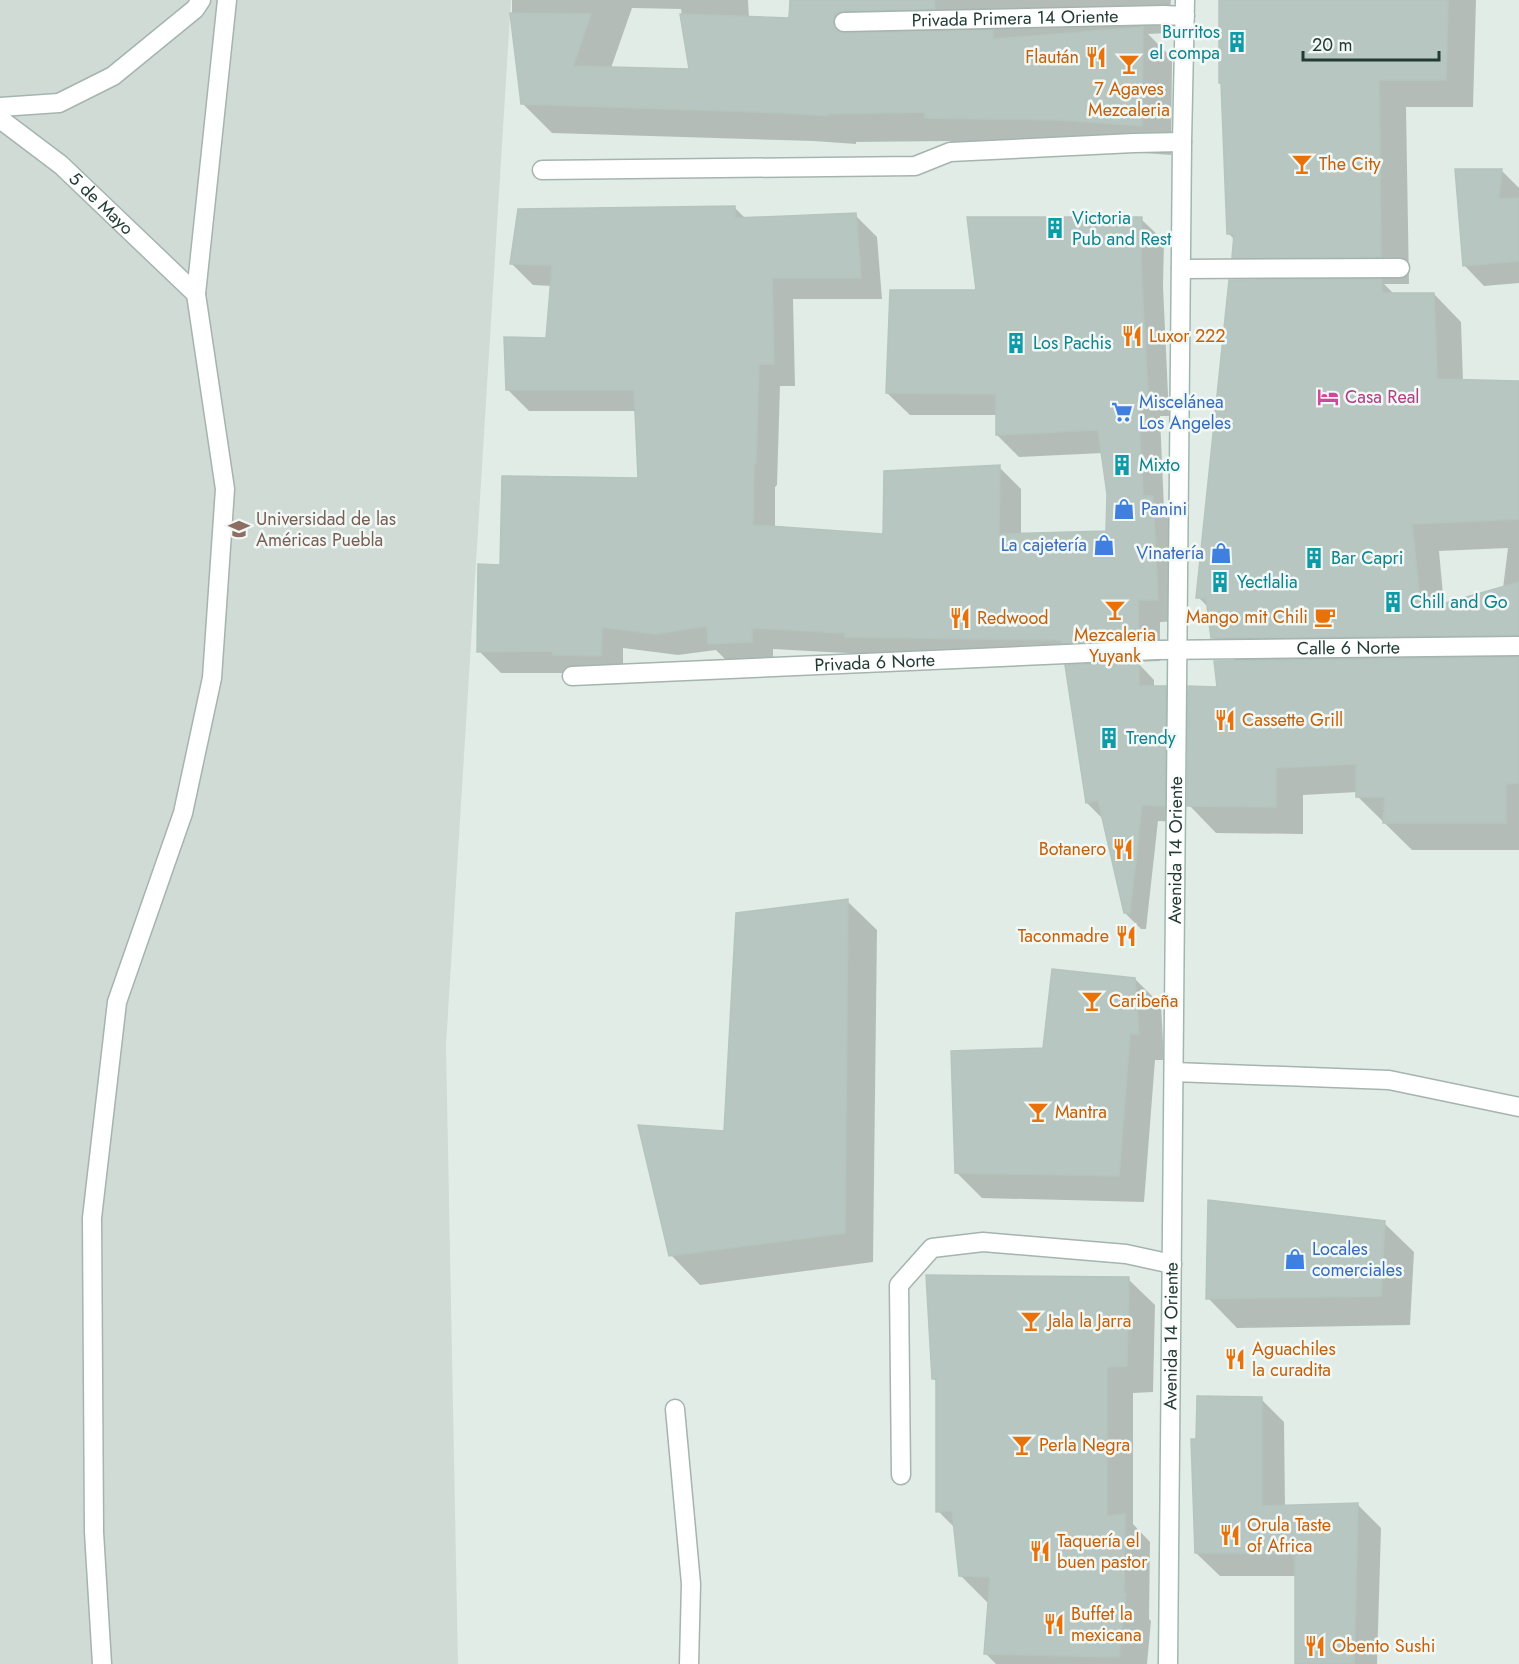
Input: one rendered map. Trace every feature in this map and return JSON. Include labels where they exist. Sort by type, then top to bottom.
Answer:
[{"type":"street","points":[[0,107],[59,103],[113,76],[195,9],[201,0]]},
{"type":"street","points":[[102,1664],[94,1532],[92,1241],[94,1207],[117,1002],[183,813],[212,678],[225,489],[196,294],[227,0]]},
{"type":"street","name":"Privada Primera 14 Oriente","points":[[844,22],[1164,15],[1185,8]]},
{"type":"street","name":"Avenida 14 Oriente","points":[[1168,1664],[1185,8]]},
{"type":"street","name":"5 de Mayo","points":[[0,119],[61,165],[196,294]]},
{"type":"street","points":[[542,170],[915,166],[950,152],[1182,142]]},
{"type":"street","points":[[1181,269],[1400,268]]},
{"type":"street","name":"Calle 6 Norte","points":[[1177,651],[1519,646]]},
{"type":"street","name":"Privada 6 Norte","points":[[572,676],[1156,650],[1177,651]]},
{"type":"street","points":[[1174,1072],[1389,1080],[1519,1107]]},
{"type":"street","points":[[902,1475],[899,1285],[932,1248],[982,1242],[1126,1254],[1172,1264]]},
{"type":"street","points":[[675,1409],[691,1584],[689,1664]]},
{"type":"shaded area","name":"Universidad de las Américas Puebla","points":[[0,0],[511,0],[446,1045],[458,1664],[0,1664]]},
{"type":"building","points":[[790,0],[934,0],[935,9],[839,12],[834,16],[833,23],[838,32],[844,33],[993,30],[993,39],[1143,27],[1142,126],[1059,120],[925,118],[925,112],[827,114],[828,116],[521,104],[510,13],[591,14],[573,66],[689,69],[680,14],[789,18]]},
{"type":"building","points":[[1219,0],[1448,0],[1446,80],[1379,80],[1381,257],[1232,258],[1234,234],[1227,234],[1221,83],[1219,83]]},
{"type":"building","points":[[1455,169],[1502,169],[1499,199],[1519,198],[1519,261],[1463,266]]},
{"type":"building","points":[[735,206],[735,218],[856,213],[861,278],[772,278],[774,364],[759,364],[753,525],[883,534],[884,471],[1000,465],[999,534],[1106,531],[1107,494],[1098,430],[996,435],[996,394],[886,393],[890,290],[976,290],[967,217],[1142,217],[1141,263],[1148,395],[1138,394],[1143,496],[1153,496],[1158,600],[1138,600],[1139,640],[1062,643],[1061,640],[845,637],[845,633],[752,628],[752,642],[708,644],[707,626],[655,634],[602,627],[601,656],[553,655],[553,651],[477,652],[478,564],[500,565],[502,476],[638,478],[634,390],[506,390],[504,337],[546,338],[552,265],[510,264],[518,209]]},
{"type":"building","points":[[1382,279],[1382,293],[1434,293],[1437,379],[1519,381],[1519,519],[1412,524],[1421,610],[1519,582],[1519,635],[1211,638],[1206,598],[1196,598],[1229,280]]},
{"type":"building","points":[[1519,657],[1519,783],[1506,784],[1506,823],[1383,823],[1385,797],[1356,797],[1356,764],[1276,768],[1276,807],[1187,806],[1188,686],[1217,687],[1214,661]]},
{"type":"building","points":[[1139,662],[1139,686],[1166,686],[1165,806],[1142,805],[1130,913],[1124,913],[1098,800],[1086,803],[1065,665]]},
{"type":"building","points":[[848,899],[845,1233],[669,1256],[638,1125],[724,1131],[736,913]]},
{"type":"building","name":"Mantra","points":[[1052,969],[1135,978],[1139,1034],[1130,1034],[1119,1176],[955,1173],[951,1051],[1043,1048]]},
{"type":"building","name":"Locales comerciales","points":[[1208,1200],[1385,1221],[1381,1296],[1206,1299]]},
{"type":"building","points":[[926,1275],[1129,1277],[1127,1366],[1107,1367],[1107,1516],[1125,1514],[1124,1593],[1126,1594],[1119,1657],[984,1654],[990,1577],[959,1576],[952,1511],[936,1512],[936,1379],[932,1379]]},
{"type":"building","points":[[1197,1396],[1262,1397],[1262,1506],[1358,1503],[1354,1664],[1295,1664],[1295,1553],[1195,1553],[1191,1439],[1196,1439]]},
{"type":"place","name":"Burritos el compa","points":[[1237,42]]},
{"type":"place","name":"Flaután","points":[[1096,57]]},
{"type":"place","name":"7 Agaves Mezcaleria","points":[[1129,64]]},
{"type":"place","name":"The City","points":[[1302,164]]},
{"type":"place","name":"Victoria Pub and Rest","points":[[1055,228]]},
{"type":"place","name":"Luxor 222","points":[[1132,336]]},
{"type":"place","name":"Los Pachis","points":[[1016,343]]},
{"type":"place","name":"Casa Real","points":[[1328,397]]},
{"type":"place","name":"Miscelánea Los Angeles","points":[[1122,412]]},
{"type":"place","name":"Mixto","points":[[1122,465]]},
{"type":"place","name":"Panini","points":[[1124,509]]},
{"type":"place","name":"Universidad de las Américas Puebla","points":[[239,529]]},
{"type":"place","name":"La cajetería","points":[[1104,545]]},
{"type":"place","name":"Vinatería","points":[[1221,553]]},
{"type":"place","name":"Bar Capri","points":[[1314,558]]},
{"type":"place","name":"Yectlalia","points":[[1220,582]]},
{"type":"place","name":"Chill and Go","points":[[1393,602]]},
{"type":"place","name":"Mezcaleria Yuyank","points":[[1115,610]]},
{"type":"place","name":"Mango mit Chili","points":[[1325,617]]},
{"type":"place","name":"Redwood","points":[[960,618]]},
{"type":"place","name":"Cassette Grill","points":[[1225,720]]},
{"type":"place","name":"Trendy","points":[[1109,738]]},
{"type":"place","name":"Botanero","points":[[1123,849]]},
{"type":"place","name":"Taconmadre","points":[[1126,936]]},
{"type":"place","name":"Caribeña","points":[[1092,1001]]},
{"type":"place","name":"Mantra","points":[[1038,1112]]},
{"type":"place","name":"Locales comerciales","points":[[1295,1259]]},
{"type":"place","name":"Jala la Jarra","points":[[1031,1321]]},
{"type":"place","name":"Aguachiles la curadita","points":[[1235,1359]]},
{"type":"place","name":"Perla Negra","points":[[1022,1445]]},
{"type":"place","name":"Orula Taste of Africa","points":[[1230,1535]]},
{"type":"place","name":"Taquería el buen pastor","points":[[1040,1551]]},
{"type":"place","name":"Buffet la mexicana","points":[[1054,1624]]},
{"type":"place","name":"Obento Sushi","points":[[1315,1646]]}]
